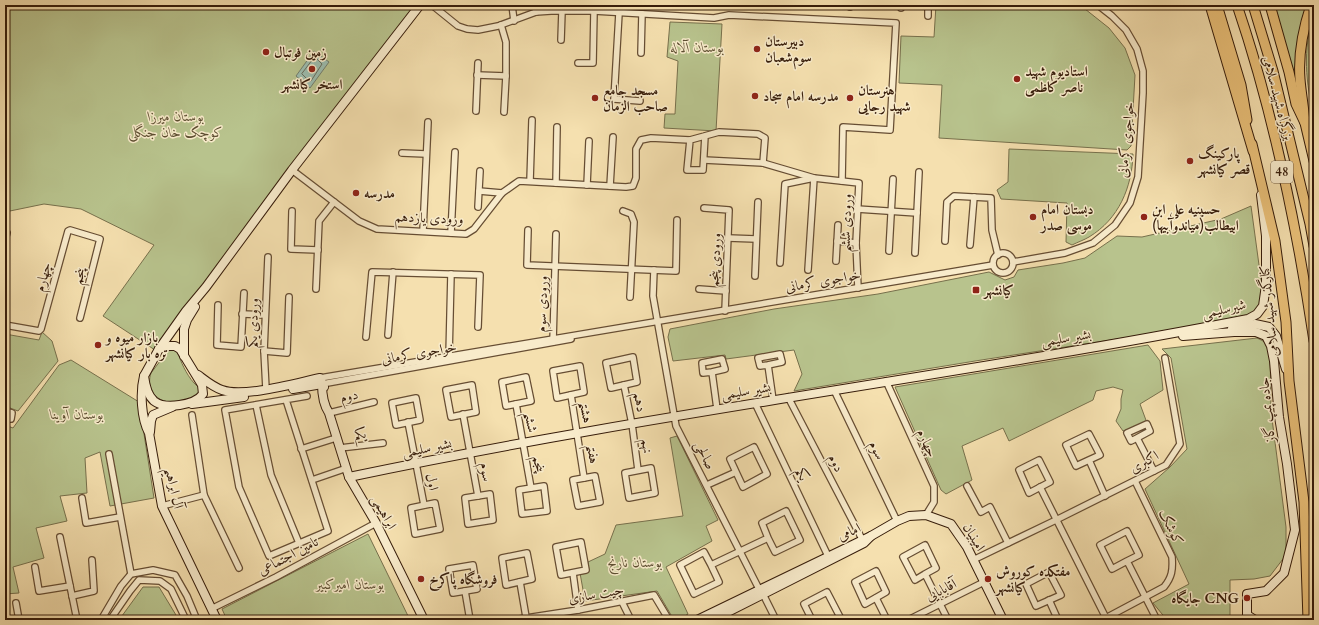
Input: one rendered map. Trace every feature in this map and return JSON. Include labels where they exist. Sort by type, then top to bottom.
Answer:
[{"type":"main road","points":[[173,406],[160,404],[154,401],[147,391],[144,376],[159,349],[292,170],[420,5]]},
{"type":"main road","points":[[1210,5],[1253,151]]},
{"type":"main road","name":"کنارگذر شهید سلامی","points":[[1217,5],[1241,86],[1253,151],[1275,241],[1286,322],[1289,380],[1304,502],[1308,620]]},
{"type":"main road","name":"بزرگراه شهید سلامی","points":[[1237,5],[1267,105],[1306,287],[1314,341]]},
{"type":"main road","name":"بزرگراه شهید سلامی","points":[[1253,5],[1273,71],[1314,246]]},
{"type":"main road","points":[[1270,5],[1289,72],[1296,104],[1305,123]]},
{"type":"main road","points":[[1311,5],[1303,35],[1300,80],[1305,123],[1314,161]]},
{"type":"main road","name":"شیرسلیمی","points":[[1148,338],[1248,319],[1257,314],[1263,306],[1266,285],[1266,252],[1259,172]]},
{"type":"main road","points":[[184,356],[183,334],[185,325],[206,287]]},
{"type":"main road","points":[[1210,334],[1255,324],[1269,327],[1276,336],[1289,380]]},
{"type":"main road","name":"جاده پمپ گاز","points":[[1170,335],[1234,332],[1260,333],[1270,341],[1274,361],[1279,416],[1287,464],[1295,530],[1284,573],[1266,592],[1248,594],[1247,615],[1255,620]]},
{"type":"main road","name":"بشیر سلیمی","points":[[349,477],[415,463],[674,416],[1148,338]]},
{"type":"main road","points":[[150,433],[153,415],[173,406],[198,399],[203,394],[203,387],[180,350],[175,346],[167,346],[159,349]]},
{"type":"main road","name":"خواجوی کرمانی","points":[[193,371],[211,385],[228,392],[266,389],[321,381]]},
{"type":"main road","name":"آل ابراهیم","points":[[144,376],[142,397],[146,426],[150,433],[162,506],[217,620]]},
{"type":"main road","name":"خواجوی کرمانی","points":[[184,404],[199,404],[321,381]]},
{"type":"main road","name":"ابراهیمی","points":[[321,381],[326,392],[330,407],[329,413],[349,477],[376,523],[424,620]]},
{"type":"main road","name":"امینیان","points":[[871,536],[897,520],[909,516],[926,515],[951,524],[967,547],[1003,620]]},
{"type":"main road","name":"امامی","points":[[712,620],[828,556],[871,536]]},
{"type":"main road","name":"امامی","points":[[696,620],[761,592],[864,543],[871,536]]},
{"type":"street","points":[[432,5],[458,26],[467,29],[488,29],[536,12],[562,11],[594,11],[714,18],[729,15],[896,23],[890,130],[843,128],[842,181],[814,178],[763,163],[704,160]]},
{"type":"street","points":[[512,5],[514,21]]},
{"type":"street","points":[[536,5],[536,12]]},
{"type":"street","points":[[928,5],[928,16]]},
{"type":"street","name":"خواجوی کرمانی","points":[[1013,262],[1065,253],[1093,244],[1115,225],[1130,203],[1138,177],[1143,71],[1137,49],[1126,30],[1098,5]]},
{"type":"street","points":[[561,40],[562,11]]},
{"type":"street","points":[[578,63],[593,63],[594,11]]},
{"type":"street","points":[[619,13],[614,99],[640,101]]},
{"type":"street","points":[[640,53],[642,14]]},
{"type":"street","points":[[501,25],[506,42],[504,112]]},
{"type":"street","points":[[476,111],[478,63]]},
{"type":"street","points":[[477,75],[506,76]]},
{"type":"street","points":[[530,181],[532,120]]},
{"type":"street","points":[[423,231],[428,122]]},
{"type":"street","points":[[556,183],[557,127]]},
{"type":"street","points":[[705,136],[703,170],[687,170],[690,140],[719,132],[758,134],[764,138],[763,163]]},
{"type":"street","points":[[610,186],[612,137]]},
{"type":"street","name":"ورودی یازدهم","points":[[292,170],[359,221],[377,228],[466,234],[474,229],[502,193],[519,181],[626,187],[633,186],[636,178],[636,149],[641,140],[651,138],[690,140]]},
{"type":"street","points":[[586,185],[589,141]]},
{"type":"street","points":[[451,233],[455,152]]},
{"type":"street","points":[[402,153],[426,154]]},
{"type":"street","points":[[478,207],[480,171]]},
{"type":"street","points":[[915,253],[919,172]]},
{"type":"street","points":[[780,263],[785,184],[814,178]]},
{"type":"street","points":[[808,270],[814,178]]},
{"type":"street","points":[[889,251],[893,179]]},
{"type":"street","name":"ورودی ششم","points":[[842,181],[859,183],[856,243],[858,288]]},
{"type":"street","points":[[478,191],[502,193]]},
{"type":"street","points":[[945,241],[947,202],[954,196],[992,198],[992,230],[998,255]]},
{"type":"street","points":[[970,245],[974,197]]},
{"type":"street","points":[[316,289],[319,221],[334,202]]},
{"type":"street","points":[[754,276],[758,202]]},
{"type":"street","name":"ورودی پنجم","points":[[704,208],[729,210],[725,311]]},
{"type":"street","points":[[857,209],[917,213]]},
{"type":"street","points":[[292,211],[291,249],[318,250]]},
{"type":"street","points":[[623,211],[631,214],[634,222],[630,297]]},
{"type":"street","points":[[528,230],[527,265],[676,271],[677,220]]},
{"type":"street","points":[[836,261],[838,225]]},
{"type":"street","name":"چهارم","points":[[5,325],[40,331],[69,230],[100,239]]},
{"type":"street","points":[[5,240],[7,233]]},
{"type":"street","name":"ورودی سوم","points":[[553,340],[556,234]]},
{"type":"street","points":[[728,238],[756,239]]},
{"type":"street","name":"پنجم","points":[[80,318],[100,239]]},
{"type":"street","points":[[837,241],[856,243]]},
{"type":"street","points":[[1007,254],[1013,262],[1012,268],[1005,273],[999,272],[993,265],[994,259],[998,255],[1007,254]]},
{"type":"street","name":"ورودی یکم","points":[[266,389],[264,351],[268,257]]},
{"type":"street","name":"خواجوی کرمانی","points":[[321,381],[449,356],[637,328],[657,322],[993,265]]},
{"type":"street","name":"صالحی","points":[[654,270],[653,296],[676,426],[776,620]]},
{"type":"street","points":[[366,337],[372,272],[480,275],[478,328]]},
{"type":"street","points":[[388,335],[393,272]]},
{"type":"street","points":[[449,356],[451,274]]},
{"type":"street","points":[[699,289],[726,291]]},
{"type":"street","points":[[218,305],[216,345],[241,347],[244,293]]},
{"type":"street","points":[[264,351],[287,353],[289,297]]},
{"type":"street","points":[[242,314],[265,316]]},
{"type":"street","name":"خواجوی کرمانی","points":[[321,381],[553,340]]},
{"type":"street","points":[[633,357],[637,382],[624,385],[611,388],[606,363],[633,357]]},
{"type":"street","name":"اکبری","points":[[973,560],[1166,465],[1180,444],[1165,358]]},
{"type":"street","points":[[768,365],[773,400]]},
{"type":"street","points":[[580,366],[584,392],[570,395],[557,398],[553,371],[580,366]]},
{"type":"street","points":[[712,372],[718,409]]},
{"type":"street","points":[[526,376],[531,401],[516,404],[506,406],[502,382],[526,376]]},
{"type":"street","name":"چهارم","points":[[886,381],[934,486],[934,502],[926,515]]},
{"type":"street","name":"دهم","points":[[624,385],[632,424]]},
{"type":"street","points":[[472,386],[476,412],[463,414],[451,417],[446,390],[472,386]]},
{"type":"street","name":"سوم","points":[[834,390],[897,520]]},
{"type":"street","name":"هشتم","points":[[570,395],[578,434]]},
{"type":"street","points":[[286,400],[328,531],[270,556],[239,487],[225,410],[307,396]]},
{"type":"street","name":"دوم","points":[[788,397],[862,539]]},
{"type":"street","points":[[416,398],[420,420],[408,422],[396,425],[392,403],[416,398]]},
{"type":"street","name":"دوم","points":[[329,413],[374,402]]},
{"type":"street","name":"یکم","points":[[754,403],[828,556]]},
{"type":"street","name":"ششم","points":[[516,404],[523,444]]},
{"type":"street","points":[[256,405],[271,475],[299,543]]},
{"type":"street","points":[[5,411],[12,413],[12,416],[11,419],[5,419]]},
{"type":"street","points":[[463,414],[470,453]]},
{"type":"street","points":[[192,415],[204,495],[238,568]]},
{"type":"street","points":[[408,422],[415,463]]},
{"type":"street","name":"نهم","points":[[632,424],[638,470]]},
{"type":"street","name":"هفتم","points":[[578,434],[584,478]]},
{"type":"street","points":[[1090,434],[1100,455],[1089,460],[1076,466],[1066,445],[1090,434]]},
{"type":"street","points":[[301,449],[336,438]]},
{"type":"street","points":[[1137,438],[1154,471]]},
{"type":"street","name":"یکم","points":[[340,448],[383,443]]},
{"type":"street","name":"پنجم","points":[[523,444],[531,488]]},
{"type":"street","points":[[754,447],[767,474],[743,487],[736,472],[730,459],[754,447]]},
{"type":"street","name":"سوم","points":[[470,453],[478,496]]},
{"type":"street","points":[[108,454],[131,574]]},
{"type":"street","points":[[1039,460],[1050,482],[1040,487],[1029,493],[1019,470],[1039,460]]},
{"type":"street","points":[[1089,460],[1105,496]]},
{"type":"street","name":"اول","points":[[415,463],[424,505]]},
{"type":"street","points":[[312,480],[346,468]]},
{"type":"street","points":[[651,468],[655,493],[629,498],[625,473],[638,470],[651,468]]},
{"type":"street","points":[[707,485],[736,472]]},
{"type":"street","points":[[595,476],[600,502],[578,506],[573,480],[584,478],[595,476]]},
{"type":"street","name":"کوشک","points":[[1105,619],[1164,587],[1170,579],[1172,557],[1135,481]]},
{"type":"street","points":[[544,486],[547,511],[522,514],[519,490],[531,488],[544,486]]},
{"type":"street","points":[[967,486],[981,512],[990,507],[1008,543]]},
{"type":"street","points":[[1040,487],[1105,619]]},
{"type":"street","points":[[490,494],[493,520],[468,524],[465,498],[478,496],[490,494]]},
{"type":"street","points":[[162,506],[204,495]]},
{"type":"street","points":[[82,498],[86,523],[120,517]]},
{"type":"street","points":[[435,503],[440,529],[415,534],[411,508],[424,505],[435,503]]},
{"type":"street","points":[[786,511],[800,540],[775,552],[768,538],[762,523],[786,511]]},
{"type":"street","name":"تامین اجتماعی","points":[[211,609],[276,577],[376,523]]},
{"type":"street","points":[[1127,531],[1139,555],[1127,561],[1112,569],[1100,545],[1127,531]]},
{"type":"street","points":[[60,537],[77,620]]},
{"type":"street","points":[[711,565],[768,538]]},
{"type":"street","points":[[581,542],[586,570],[573,573],[561,575],[556,547],[581,542]]},
{"type":"street","points":[[925,545],[936,568],[925,574],[914,580],[903,557],[925,545]]},
{"type":"street","points":[[704,552],[711,565],[719,582],[694,594],[680,565],[704,552]]},
{"type":"street","points":[[527,553],[532,579],[520,582],[506,584],[502,558],[527,553]]},
{"type":"street","points":[[72,596],[94,591],[92,560]]},
{"type":"street","points":[[1127,561],[1157,620]]},
{"type":"street","points":[[473,565],[477,589],[465,591],[453,593],[449,570],[473,565]]},
{"type":"street","points":[[35,567],[39,591],[70,586]]},
{"type":"street","points":[[101,620],[121,586],[131,574],[153,570],[175,575],[188,596],[197,620]]},
{"type":"street","points":[[876,571],[886,592],[876,598],[865,604],[855,582],[876,571]]},
{"type":"street","points":[[1049,572],[1061,595],[1049,600],[1036,606],[1026,584],[1049,572]]},
{"type":"street","points":[[573,573],[578,610]]},
{"type":"street","points":[[925,574],[948,620]]},
{"type":"street","points":[[110,620],[139,580],[160,581],[171,589],[186,620]]},
{"type":"street","points":[[520,582],[526,617]]},
{"type":"street","name":"آقابابایی","points":[[908,620],[984,582]]},
{"type":"street","points":[[465,591],[470,620]]},
{"type":"street","points":[[812,620],[804,604],[827,592],[840,617],[835,620]]},
{"type":"street","name":"چیت سازی","points":[[513,620],[578,610],[654,595],[669,620]]},
{"type":"street","points":[[876,598],[887,620]]},
{"type":"street","points":[[1049,600],[1058,620]]},
{"type":"street","points":[[622,602],[630,618],[623,620]]},
{"type":"street","points":[[16,603],[19,620]]},
{"type":"street","points":[[548,620],[554,617],[556,620]]},
{"type":"green space","name":"بوستان میرزا کوچک خان جنگلی","points":[[5,5],[415,5],[155,350],[103,316],[154,245],[81,209],[44,204],[5,212]]},
{"type":"green space","name":"استادیوم شهید ناصر کاظمی","points":[[936,5],[1080,5],[1109,28],[1125,48],[1135,75],[1131,146],[1127,150],[939,138],[942,85],[899,83],[901,36],[934,37]]},
{"type":"green space","points":[[1272,5],[1308,5],[1298,98]]},
{"type":"green space","points":[[1314,13],[1314,119],[1306,66],[1310,27]]},
{"type":"green space","name":"بوستان آلاله","points":[[670,22],[722,24],[716,131],[664,128],[665,114],[675,114],[678,61],[667,57]]},
{"type":"green space","points":[[1009,149],[1133,154],[1127,190],[1116,212],[1099,230],[1089,237],[1072,245],[1066,242],[1067,203],[1001,199],[997,190],[1008,182]]},
{"type":"green space","points":[[1251,206],[1262,287],[1261,305],[1255,312],[1248,316],[1214,324],[794,391],[802,374],[794,350],[726,359],[725,355],[673,361],[668,337],[670,329],[774,309],[878,294],[989,272],[1005,280],[1014,277],[1018,270],[1085,258],[1117,236],[1142,237],[1221,219]]},
{"type":"green space","points":[[42,332],[52,341],[58,361],[18,411],[5,406],[5,334],[39,340]]},
{"type":"green space","points":[[1257,338],[1265,342],[1270,350],[1271,411],[1286,527],[1286,555],[1270,576],[1254,579],[1230,580],[1230,620],[1167,620],[1153,603],[1189,584],[1145,489],[1170,467],[1187,449],[1171,358],[1162,349]]},
{"type":"green space","points":[[1148,345],[1160,361],[1163,390],[1140,404],[1147,423],[1123,431],[1116,421],[1121,409],[1123,390],[1113,387],[1096,391],[1093,400],[1009,441],[1003,428],[962,446],[972,480],[946,494],[941,490],[895,387]]},
{"type":"green space","points":[[170,348],[177,351],[189,376],[201,390],[196,397],[172,402],[161,400],[152,391],[150,386],[151,373]]},
{"type":"green space","name":"بوستان آوینا","points":[[71,360],[139,402],[154,498],[110,506],[100,452],[85,458],[87,493],[60,496],[67,521],[36,528],[44,558],[13,567],[19,593],[5,594],[5,425],[13,428],[59,365]]},
{"type":"green space","name":"بوستان نارنج","points":[[677,436],[718,520],[706,526],[712,541],[666,567],[688,614],[678,620],[674,620],[657,591],[585,601],[580,573],[589,571],[588,562],[605,554],[616,525],[683,516],[670,438]]},
{"type":"green space","name":"بوستان امیرکبیر","points":[[368,534],[410,620],[227,620],[222,609]]},
{"type":"green space","points":[[143,587],[159,587],[179,620],[119,620]]},
{"type":"water","name":"استخر کیانشهر","points":[[314,51],[329,62],[310,88],[296,76]]},
{"type":"place","name":"دبیرستان سوم‌شعبان","points":[[757,49]]},
{"type":"place","name":"زمین فوتبال","points":[[266,52]]},
{"type":"place","name":"استخر کیانشهر","points":[[312,69]]},
{"type":"place","name":"استادیوم شهید ناصر کاظمی","points":[[1017,79]]},
{"type":"place","name":"مدرسه امام سجاد","points":[[755,96]]},
{"type":"place","name":"مسجد جامع صاحب الزمان","points":[[595,98]]},
{"type":"place","name":"هنرستان شهید رجایی","points":[[850,98]]},
{"type":"place","name":"پارکینگ قصر کیانشهر","points":[[1190,161]]},
{"type":"place","name":"مدرسه","points":[[356,193]]},
{"type":"place","name":"دبستان امام موسی صدر","points":[[1033,217]]},
{"type":"place","name":"حسینیه علی ابن ابیطالب(میاندوآبیها)","points":[[1144,217]]},
{"type":"place","name":"کیانشهر","points":[[976,290]]},
{"type":"place","name":"بازار میوه و تره بار کیانشهر","points":[[98,345]]},
{"type":"place","name":"فروشگاه پاکرخ","points":[[421,579]]},
{"type":"place","name":"مفتکده کوروش کیانشهر","points":[[988,579]]},
{"type":"place","name":"جایگاه CNG","points":[[1247,598]]}]
